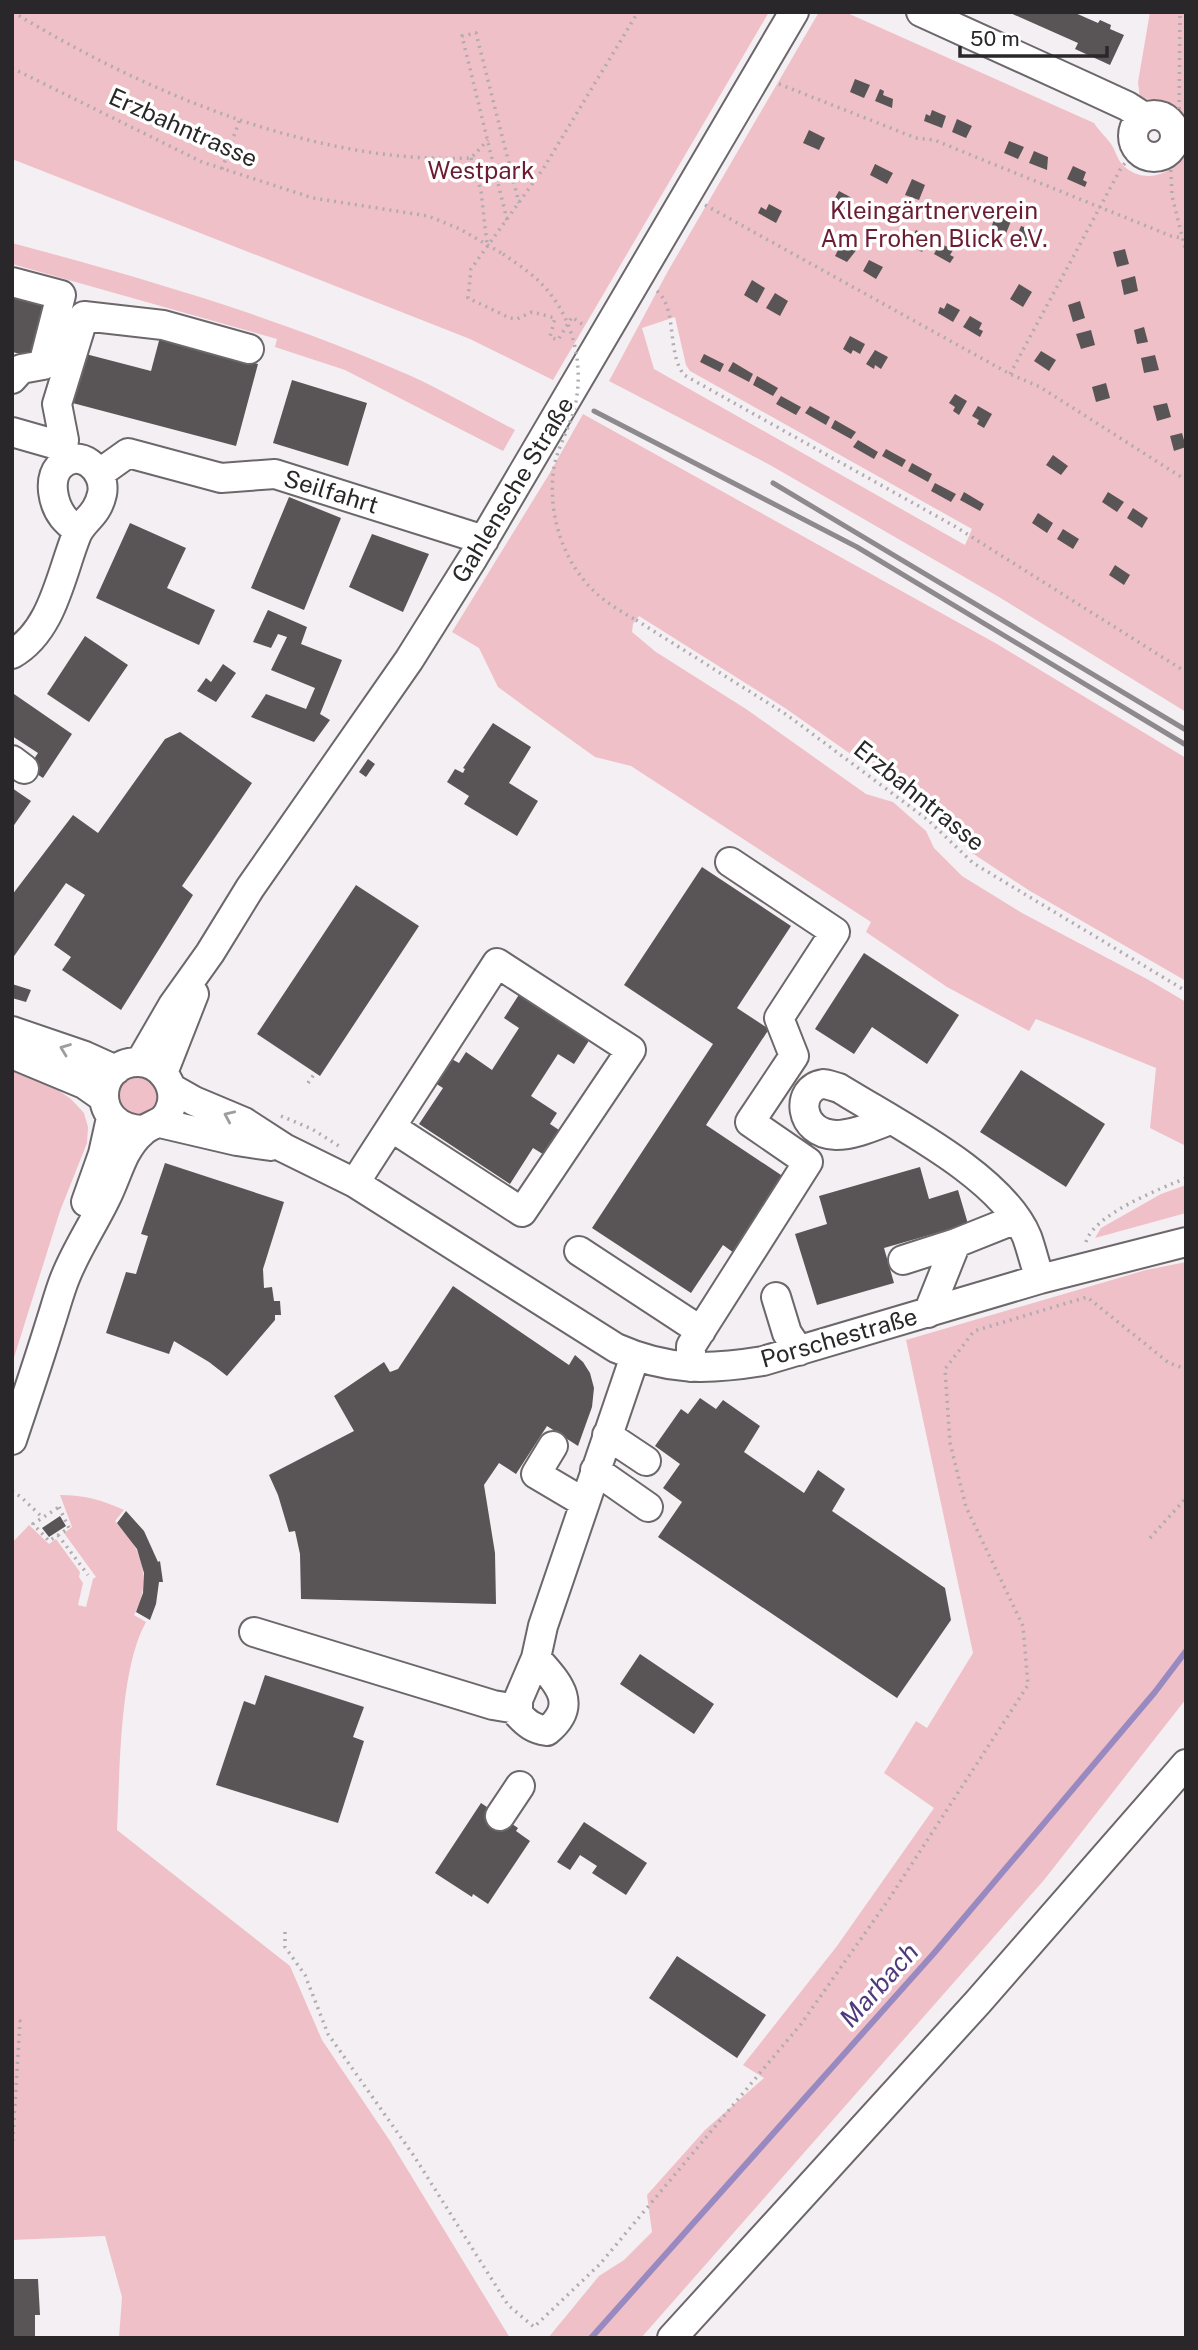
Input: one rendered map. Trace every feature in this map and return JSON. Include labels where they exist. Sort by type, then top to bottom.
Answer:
[{"type":"street","name":"Gahlensche Straße","points":[[148,1073],[210,953],[250,888],[409,660],[484,540],[794,12]]},
{"type":"street","points":[[921,12],[1127,106],[1144,117]]},
{"type":"street","points":[[1151,115],[1165,118],[1172,139],[1160,156],[1153,157],[1137,149],[1133,131],[1139,120],[1151,115]]},
{"type":"street","points":[[12,282],[61,295],[43,365],[21,369],[12,379]]},
{"type":"street","points":[[78,531],[62,517],[53,492],[53,479],[65,454],[57,404],[84,316],[163,325],[249,349]]},
{"type":"street","points":[[12,432],[54,443],[65,454],[92,464],[100,473],[103,484],[94,515],[78,531],[58,594],[38,627],[21,649],[12,654]]},
{"type":"street","name":"Seilfahrt","points":[[100,473],[128,453],[222,478],[275,474],[484,540]]},
{"type":"street","points":[[691,1367],[691,1346],[808,1162],[750,1122],[794,1056],[779,1018],[835,932],[730,862]]},
{"type":"street","points":[[355,1183],[391,1127],[497,963],[631,1050],[523,1212],[391,1127]]},
{"type":"street","points":[[12,1031],[148,1073]]},
{"type":"street","points":[[12,1054],[84,1084],[108,1108],[120,1125],[131,1130],[151,1126]]},
{"type":"street","name":"Gahlensche Straße","points":[[65,1278],[69,1249],[103,1154],[108,1108],[106,1082],[148,1073]]},
{"type":"street","name":"Gahlensche Straße","points":[[12,1440],[65,1278],[125,1154],[171,1107],[148,1073]]},
{"type":"street","name":"Porschestraße","points":[[148,1073],[194,1101],[244,1122],[284,1148],[355,1183],[596,1337],[635,1356],[664,1365],[730,1366],[764,1361],[1040,1279],[1186,1242]]},
{"type":"street","points":[[890,1120],[955,1160],[996,1192],[1026,1236],[1040,1279]]},
{"type":"street","name":"Porschestraße","points":[[151,1126],[284,1148]]},
{"type":"street","points":[[903,1260],[1016,1220]]},
{"type":"street","points":[[928,1313],[956,1243]]},
{"type":"street","points":[[579,1251],[701,1331]]},
{"type":"street","points":[[776,1297],[787,1333],[799,1351]]},
{"type":"street","points":[[517,1709],[635,1356]]},
{"type":"street","points":[[607,1436],[646,1461]]},
{"type":"street","points":[[553,1446],[536,1474],[584,1503]]},
{"type":"street","points":[[595,1470],[648,1507]]},
{"type":"street","points":[[254,1632],[493,1705],[517,1709],[525,1722],[536,1730],[547,1731],[557,1723],[563,1710],[564,1698],[559,1684],[536,1658]]},
{"type":"street","points":[[672,2338],[978,2002],[1186,1764]]},
{"type":"street","points":[[500,1816],[520,1786]]},
{"type":"path","points":[[13,12],[114,69],[154,88],[240,119],[315,140],[419,159],[471,158],[488,140]]},
{"type":"path","points":[[572,317],[558,340],[550,337],[555,318],[532,312],[517,319],[510,318],[468,299],[471,269],[543,169],[639,12]]},
{"type":"path","points":[[1180,12],[1179,117],[1172,139],[1172,196],[1186,252]]},
{"type":"path","points":[[507,220],[462,36],[476,33],[519,203]]},
{"type":"path","name":"Erzbahntrasse","points":[[12,68],[181,153],[313,198],[428,216],[460,229],[532,274],[558,306],[574,342],[579,366],[575,405],[555,466],[553,509],[558,532],[573,564],[594,592],[787,715],[928,820],[973,863],[1186,991]]},
{"type":"path","points":[[758,75],[916,138],[934,140],[1171,236],[1182,238]]},
{"type":"path","points":[[222,169],[240,119]]},
{"type":"path","points":[[1010,374],[1099,206],[1121,168],[1137,149]]},
{"type":"path","points":[[471,158],[481,191],[487,246]]},
{"type":"path","points":[[688,195],[1010,374],[1040,387],[1186,481]]},
{"type":"path","points":[[639,278],[667,301],[677,366],[684,375],[956,527],[1186,672]]},
{"type":"path","points":[[308,1083],[315,1073]]},
{"type":"path","points":[[1080,1268],[1087,1238],[1101,1223],[1119,1210],[1186,1178]]},
{"type":"path","points":[[285,1932],[285,1947],[305,1975],[328,2034],[414,2156],[508,2305],[534,2327],[600,2264],[801,2024],[889,1899],[1028,1685],[1023,1626],[966,1507],[950,1443],[945,1368],[974,1331],[1087,1297],[1169,1363],[1186,1369]]},
{"type":"path","points":[[12,1491],[42,1517]]},
{"type":"path","points":[[1150,1538],[1186,1498]]},
{"type":"path","points":[[59,1507],[69,1528],[49,1541],[33,1524],[42,1517],[59,1507]]},
{"type":"path","points":[[58,1535],[88,1575]]},
{"type":"path","points":[[12,2021],[20,2021],[12,2153]]},
{"type":"green space","name":"Westpark","points":[[12,12],[769,12],[553,380],[470,339],[12,159]]},
{"type":"green space","name":"Kleingärtnerverein Am Frohen Blick e.V.","points":[[819,12],[845,12],[1094,123],[1111,144],[1121,163],[1134,173],[1143,176],[1160,174],[1176,164],[1186,149],[1186,712],[999,597],[770,465],[609,381],[668,271]],"holes":[[[675,317],[686,365],[690,371],[972,529],[965,545],[654,369],[642,328]]]},
{"type":"green space","points":[[1150,12],[1186,12],[1186,126],[1183,119],[1168,104],[1155,99],[1140,99],[1138,82]]},
{"type":"green space","points":[[12,243],[164,286],[314,336],[411,376],[515,430],[503,451],[345,370],[275,347],[277,339],[12,264]]},
{"type":"green space","points":[[583,414],[997,644],[1186,758],[1186,981],[1030,891],[972,853],[944,826],[882,776],[785,708],[639,616],[633,624],[632,632],[656,652],[746,709],[866,794],[893,802],[926,831],[934,848],[962,876],[1022,913],[1186,1002],[1186,1146],[1150,1128],[1156,1068],[1036,1019],[1029,1031],[947,987],[866,932],[871,922],[631,766],[595,757],[528,709],[498,687],[479,648],[452,632]]},
{"type":"green space","points":[[12,1068],[55,1088],[71,1099],[84,1113],[88,1127],[87,1143],[60,1211],[12,1364]]},
{"type":"green space","points":[[138,1076],[146,1077],[152,1082],[157,1088],[157,1104],[152,1110],[146,1115],[138,1116],[130,1115],[124,1110],[119,1104],[118,1096],[119,1088],[124,1082],[130,1077]]},
{"type":"green space","points":[[1186,1185],[1186,1213],[1095,1238],[1101,1228],[1161,1194]]},
{"type":"green space","points":[[1186,1262],[1186,1699],[1044,1880],[641,2338],[548,2338],[599,2276],[624,2260],[652,2232],[647,2195],[705,2130],[764,2078],[743,2065],[837,1946],[934,1808],[884,1773],[916,1721],[927,1728],[973,1653],[906,1340],[1146,1270]]},
{"type":"green space","points":[[60,1495],[93,1499],[124,1510],[115,1521],[132,1542],[142,1565],[143,1589],[134,1615],[146,1622],[130,1667],[126,1694],[120,1752],[117,1830],[290,1966],[322,2040],[390,2141],[510,2338],[119,2338],[122,2297],[105,2236],[12,2240],[12,1543],[29,1525],[49,1544],[56,1539],[80,1572],[79,1577],[83,1583],[78,1605],[86,1607],[93,1579],[96,1577],[64,1533],[72,1527]]},
{"type":"building","points":[[1008,12],[1073,12],[1098,23],[1100,20],[1111,25],[1110,29],[1124,35],[1110,65],[1075,49],[1078,43]]},
{"type":"building","points":[[855,79],[870,85],[864,98],[850,92]]},
{"type":"building","points":[[880,89],[884,91],[883,95],[893,99],[892,108],[875,101]]},
{"type":"building","points":[[932,110],[946,116],[942,128],[924,121],[926,114],[930,116]]},
{"type":"building","points":[[957,119],[972,126],[966,138],[952,132]]},
{"type":"building","points":[[809,130],[825,138],[819,150],[803,143]]},
{"type":"building","points":[[1009,141],[1024,147],[1018,159],[1004,153]]},
{"type":"building","points":[[1034,151],[1048,157],[1047,170],[1029,163]]},
{"type":"building","points":[[875,164],[893,173],[887,184],[870,175]]},
{"type":"building","points":[[1073,166],[1086,172],[1083,180],[1087,182],[1085,187],[1067,179]]},
{"type":"building","points":[[912,179],[925,185],[919,200],[905,195]]},
{"type":"building","points":[[839,191],[852,198],[848,205],[853,207],[850,212],[832,203]]},
{"type":"building","points":[[769,204],[782,211],[776,223],[758,213],[761,207],[766,210]]},
{"type":"building","points":[[996,215],[1011,221],[1005,236],[990,230]]},
{"type":"building","points":[[1021,226],[1035,231],[1028,246],[1015,241]]},
{"type":"building","points":[[916,230],[930,237],[922,252],[915,248],[917,244],[910,241]]},
{"type":"building","points":[[940,243],[953,250],[950,255],[954,257],[950,263],[934,254]]},
{"type":"building","points":[[841,244],[853,250],[855,246],[858,248],[847,262],[835,256]]},
{"type":"building","points":[[1125,249],[1129,264],[1117,267],[1113,252]]},
{"type":"building","points":[[869,260],[883,267],[876,279],[863,271]]},
{"type":"building","points":[[1135,276],[1138,291],[1124,295],[1121,280]]},
{"type":"building","points":[[752,280],[765,288],[757,303],[744,295]]},
{"type":"building","points":[[1019,284],[1032,292],[1023,307],[1010,299]]},
{"type":"building","points":[[775,293],[788,301],[780,316],[766,308]]},
{"type":"building","points":[[12,294],[51,303],[39,358],[12,352]]},
{"type":"building","points":[[1080,301],[1085,318],[1073,322],[1068,305]]},
{"type":"building","points":[[947,303],[960,310],[953,322],[938,313],[940,307],[944,309]]},
{"type":"building","points":[[970,316],[982,323],[979,329],[983,331],[980,337],[963,327]]},
{"type":"building","points":[[1144,327],[1148,342],[1137,344],[1134,330]]},
{"type":"building","points":[[1091,330],[1095,345],[1081,349],[1076,334]]},
{"type":"building","points":[[850,336],[865,344],[860,354],[853,350],[851,354],[843,349]]},
{"type":"building","points":[[160,337],[258,364],[236,446],[65,401],[78,352],[151,371]]},
{"type":"building","points":[[875,350],[888,357],[881,369],[875,365],[874,369],[866,364]]},
{"type":"building","points":[[1041,351],[1056,360],[1049,371],[1034,361]]},
{"type":"building","points":[[704,354],[724,364],[720,372],[700,362]]},
{"type":"building","points":[[1155,355],[1159,370],[1144,373],[1141,358]]},
{"type":"building","points":[[733,362],[753,374],[749,382],[728,371]]},
{"type":"building","points":[[757,376],[778,388],[773,396],[753,385]]},
{"type":"building","points":[[292,380],[367,403],[348,466],[273,443]]},
{"type":"building","points":[[1106,383],[1110,398],[1096,402],[1092,387]]},
{"type":"building","points":[[955,394],[967,401],[959,415],[949,403]]},
{"type":"building","points":[[781,396],[801,407],[796,415],[776,404]]},
{"type":"building","points":[[1167,403],[1171,417],[1157,421],[1153,406]]},
{"type":"building","points":[[810,406],[830,417],[826,425],[805,413]]},
{"type":"building","points":[[978,406],[992,414],[984,428],[977,424],[979,420],[972,416]]},
{"type":"building","points":[[835,420],[856,432],[851,439],[831,428]]},
{"type":"building","points":[[1182,433],[1186,447],[1174,451],[1170,436]]},
{"type":"building","points":[[858,440],[878,452],[874,459],[853,447]]},
{"type":"building","points":[[886,449],[906,460],[902,467],[882,456]]},
{"type":"building","points":[[1053,455],[1068,466],[1061,475],[1046,465]]},
{"type":"building","points":[[912,463],[932,474],[928,482],[908,471]]},
{"type":"building","points":[[935,483],[956,494],[951,502],[931,491]]},
{"type":"building","points":[[964,492],[984,504],[980,511],[960,500]]},
{"type":"building","points":[[1108,492],[1124,502],[1117,512],[1102,502]]},
{"type":"building","points":[[289,497],[341,518],[304,610],[251,588]]},
{"type":"building","points":[[1133,508],[1148,518],[1142,528],[1127,518]]},
{"type":"building","points":[[1038,513],[1053,523],[1047,533],[1032,523]]},
{"type":"building","points":[[130,523],[186,548],[167,588],[215,610],[199,645],[96,598]]},
{"type":"building","points":[[1063,529],[1079,539],[1073,549],[1057,539]]},
{"type":"building","points":[[372,534],[429,554],[403,612],[349,587]]},
{"type":"building","points":[[1115,565],[1130,575],[1124,585],[1109,575]]},
{"type":"building","points":[[268,610],[307,627],[301,644],[342,660],[320,714],[330,720],[314,742],[251,717],[266,694],[306,709],[315,688],[271,670],[287,637],[278,634],[271,648],[253,642]]},
{"type":"building","points":[[85,636],[128,665],[89,722],[47,694]]},
{"type":"building","points":[[223,664],[236,673],[216,702],[197,691],[206,678],[211,682]]},
{"type":"building","points":[[14,694],[72,734],[43,778],[28,768],[38,753],[12,736]]},
{"type":"building","points":[[493,723],[531,747],[509,783],[538,801],[517,836],[464,804],[469,796],[447,782],[455,769],[463,773],[463,768]]},
{"type":"building","points":[[180,732],[252,783],[182,886],[193,895],[121,1010],[62,970],[71,957],[54,945],[85,895],[66,883],[12,959],[12,895],[73,815],[98,833],[165,739]]},
{"type":"building","points":[[368,759],[375,764],[366,777],[359,772]]},
{"type":"building","points":[[12,788],[31,801],[12,828]]},
{"type":"building","points":[[702,867],[791,926],[737,1008],[769,1029],[706,1125],[784,1177],[734,1253],[723,1245],[691,1293],[592,1228],[713,1044],[624,985]]},
{"type":"building","points":[[356,885],[419,926],[320,1076],[257,1034]]},
{"type":"building","points":[[864,953],[959,1015],[927,1064],[872,1027],[854,1054],[815,1029]]},
{"type":"building","points":[[12,984],[31,990],[26,1002],[12,998]]},
{"type":"building","points":[[520,993],[590,1039],[574,1064],[558,1054],[531,1096],[557,1113],[550,1124],[562,1132],[546,1156],[533,1148],[510,1184],[419,1124],[443,1088],[430,1080],[446,1056],[459,1063],[466,1052],[492,1070],[519,1028],[504,1018]]},
{"type":"building","points":[[1021,1070],[1105,1124],[1066,1187],[980,1132]]},
{"type":"building","points":[[165,1163],[284,1202],[263,1269],[264,1288],[272,1287],[274,1301],[280,1301],[281,1315],[275,1315],[275,1320],[227,1376],[174,1341],[169,1354],[106,1333],[126,1272],[136,1274],[148,1236],[141,1234]]},
{"type":"building","points":[[920,1167],[929,1199],[958,1190],[968,1224],[884,1248],[894,1283],[817,1305],[795,1234],[827,1224],[819,1196]]},
{"type":"building","points":[[453,1286],[569,1365],[575,1355],[583,1362],[590,1373],[594,1388],[592,1407],[578,1446],[547,1426],[516,1474],[499,1463],[484,1485],[495,1553],[496,1604],[301,1599],[300,1554],[295,1531],[289,1532],[269,1475],[354,1431],[334,1396],[384,1362],[390,1372],[398,1369]]},
{"type":"building","points":[[700,1398],[716,1409],[723,1400],[760,1426],[744,1452],[804,1493],[818,1470],[845,1489],[832,1511],[945,1588],[951,1620],[897,1698],[658,1537],[682,1502],[663,1488],[680,1464],[655,1446],[681,1409],[688,1414]]},
{"type":"building","points":[[126,1511],[144,1531],[158,1562],[160,1561],[163,1582],[159,1582],[156,1604],[150,1620],[136,1612],[143,1593],[144,1573],[137,1549],[117,1523]]},
{"type":"building","points":[[60,1516],[66,1526],[49,1537],[42,1528]]},
{"type":"building","points":[[640,1654],[714,1704],[694,1734],[620,1684]]},
{"type":"building","points":[[265,1675],[364,1707],[353,1737],[364,1741],[338,1823],[216,1785],[244,1701],[255,1705]]},
{"type":"building","points":[[481,1803],[518,1828],[516,1831],[530,1841],[488,1904],[435,1873]]},
{"type":"building","points":[[584,1822],[647,1863],[626,1895],[592,1873],[597,1866],[580,1855],[570,1870],[557,1862]]},
{"type":"building","points":[[677,1956],[766,2015],[737,2058],[649,1998]]},
{"type":"building","points":[[12,2279],[38,2279],[40,2315],[35,2315],[35,2338],[12,2338]]},
{"type":"waterway","name":"Marbach","points":[[591,2338],[935,1952],[1155,1692],[1186,1651]]},
{"type":"railway","points":[[594,411],[857,547],[1186,745]]},
{"type":"railway","points":[[773,483],[1186,730]]}]
